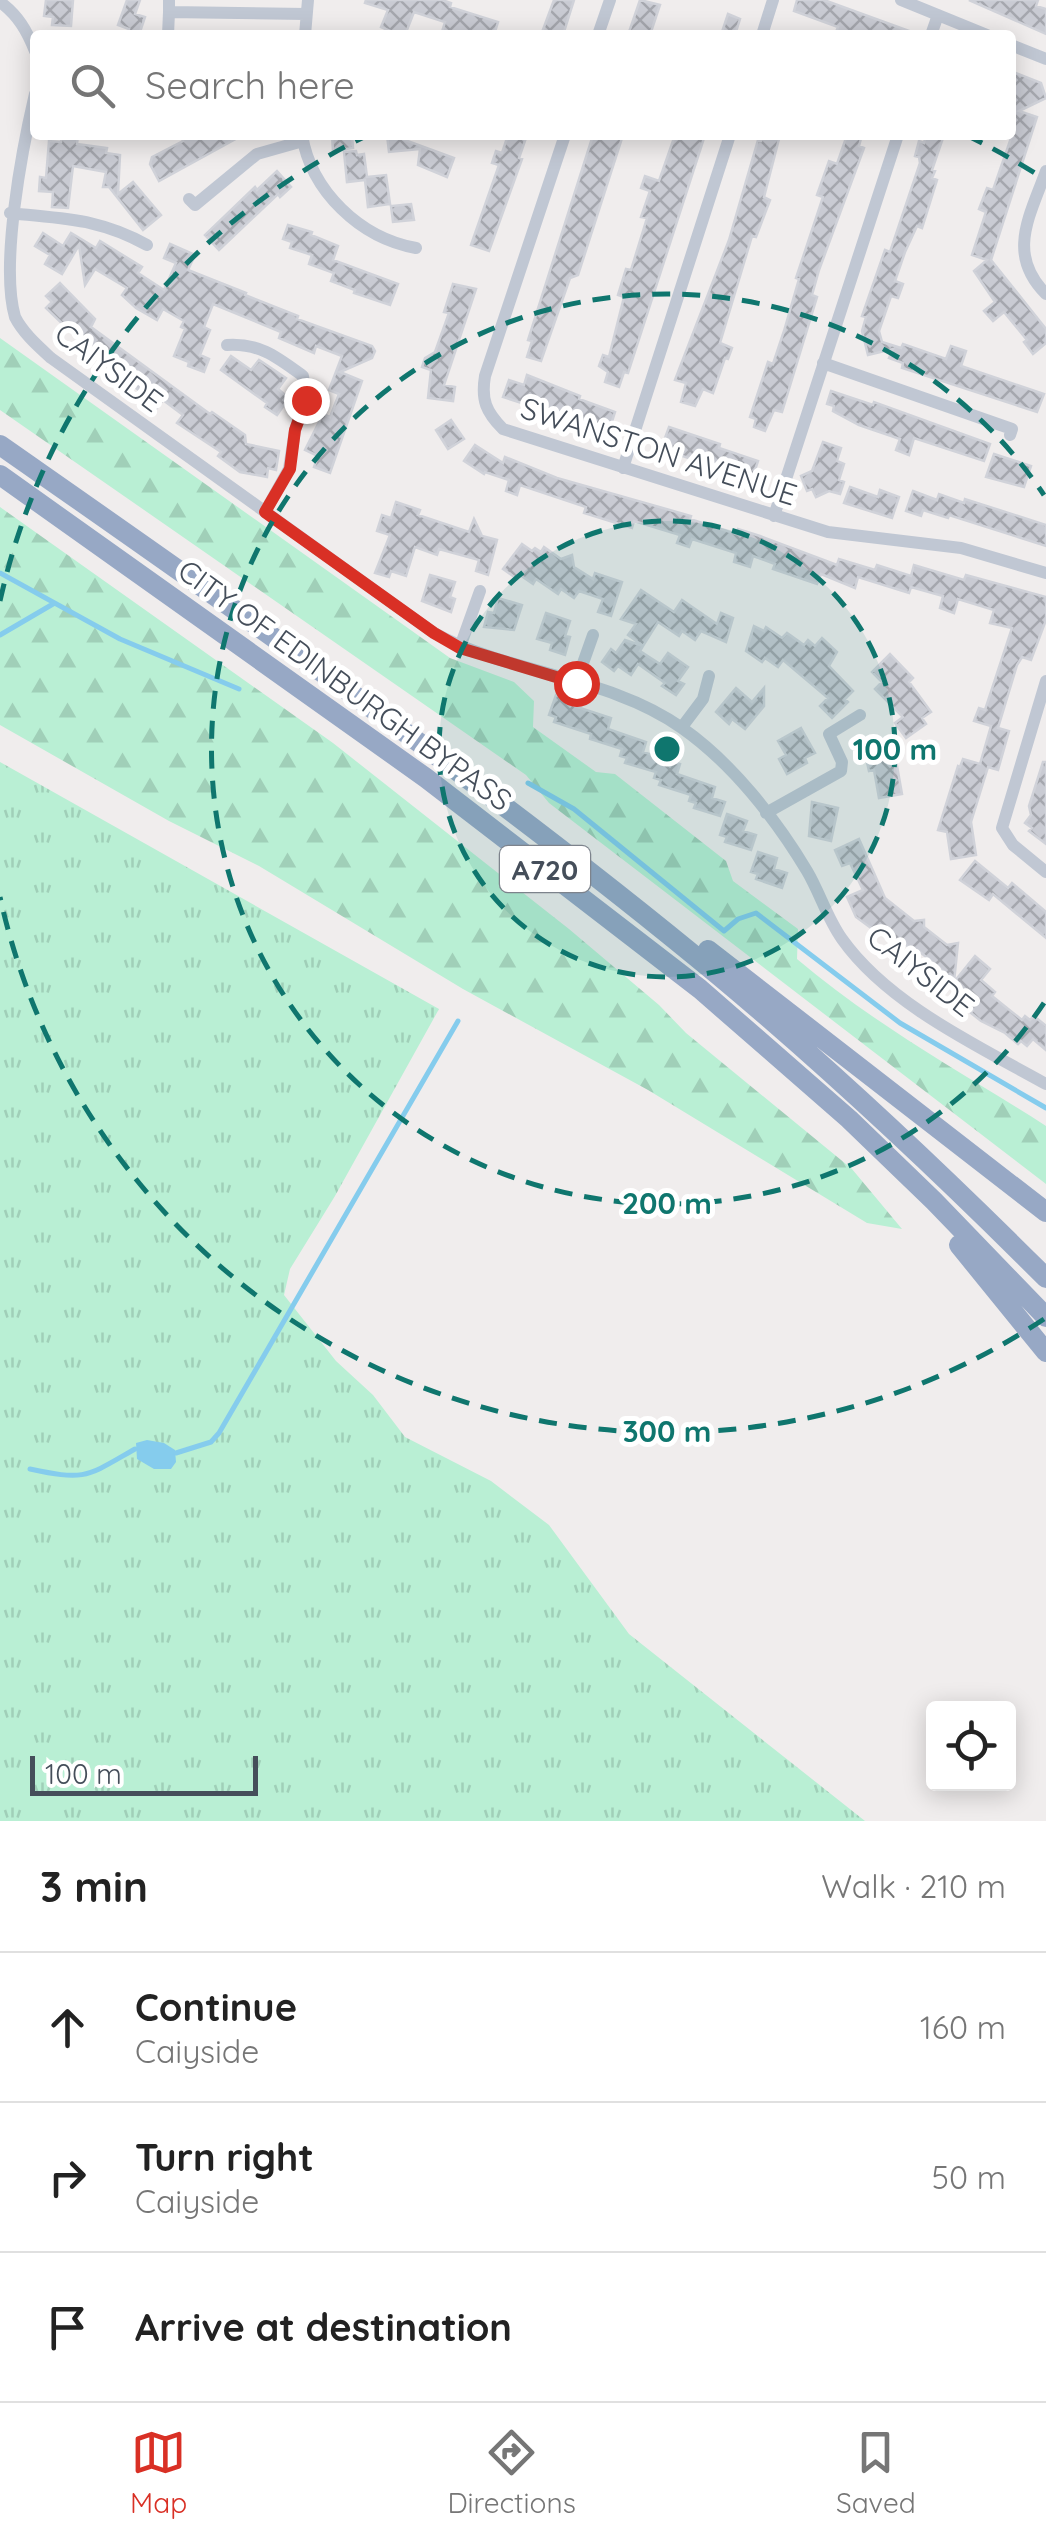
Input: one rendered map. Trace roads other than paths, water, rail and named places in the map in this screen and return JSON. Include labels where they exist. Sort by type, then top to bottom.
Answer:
[{"type":"highway","name":"CITY OF EDINBURGH BYPASS","points":[[0,445],[470,781],[716,974],[821,1063],[946,1178],[1046,1278]]},
{"type":"highway","name":"CITY OF EDINBURGH BYPASS","points":[[0,475],[396,757],[700,989],[849,1119],[1046,1317]]},
{"type":"highway","points":[[470,781],[614,878],[1046,1212]]},
{"type":"highway","points":[[606,915],[897,1181],[978,1266],[1046,1352]]},
{"type":"street","points":[[600,30],[610,0]]},
{"type":"street","points":[[764,30],[773,0]]},
{"type":"street","points":[[901,0],[974,30]]},
{"type":"street","points":[[10,4],[30,38]]},
{"type":"street","points":[[169,6],[307,7]]},
{"type":"street","points":[[933,30],[938,15]]},
{"type":"street","points":[[1016,47],[1046,59]]},
{"type":"street","name":"CAIYSIDE","points":[[30,114],[16,170],[6,290],[14,317],[29,337],[51,358],[434,633],[460,648],[624,698],[682,727],[709,750],[766,813],[808,873],[843,940],[868,969],[925,1014],[1046,1084]]},
{"type":"street","points":[[189,200],[195,204],[257,154],[297,140]]},
{"type":"street","points":[[304,140],[311,168],[340,208],[375,234],[409,250]]},
{"type":"street","name":"SWANSTON AVENUE","points":[[563,140],[485,376],[482,396],[489,416],[503,429],[828,532],[962,548],[1046,573]]},
{"type":"street","points":[[622,468],[728,140]]},
{"type":"street","points":[[774,516],[896,140]]},
{"type":"street","points":[[1046,171],[1022,248],[1030,273],[1046,294]]},
{"type":"street","points":[[10,214],[95,222],[115,227],[146,244]]},
{"type":"street","points":[[226,346],[264,348],[303,376],[306,386],[290,469],[265,512]]},
{"type":"street","points":[[823,363],[1012,429],[1010,435]]},
{"type":"street","points":[[460,648],[480,591]]},
{"type":"street","points":[[576,683],[594,636]]},
{"type":"street","points":[[682,727],[702,699],[709,676]]},
{"type":"street","points":[[1046,681],[1002,828],[1013,845],[1046,872]]},
{"type":"street","points":[[766,813],[841,771],[842,762],[829,734],[860,715]]},
{"type":"water","points":[[147,1440],[175,1450],[176,1462],[171,1469],[154,1469],[137,1459],[136,1443]]},
{"type":"waterway","points":[[0,573],[120,639],[239,689]]},
{"type":"waterway","points":[[0,635],[53,604]]},
{"type":"waterway","points":[[528,783],[574,809],[724,931],[738,919],[756,913],[900,1023],[1046,1108]]},
{"type":"waterway","points":[[176,1453],[211,1442],[219,1433],[458,1021]]},
{"type":"waterway","points":[[30,1469],[85,1474],[135,1449]]}]
